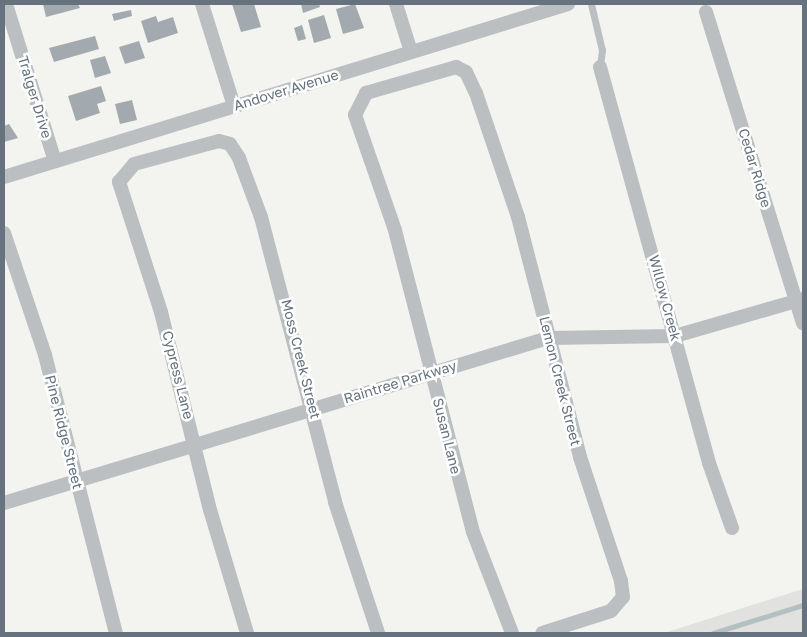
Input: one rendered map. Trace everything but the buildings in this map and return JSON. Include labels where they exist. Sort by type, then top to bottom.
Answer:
[{"type":"street","name":"Tralger Drive","points":[[6,4],[55,161]]},
{"type":"street","points":[[202,4],[234,106]]},
{"type":"street","points":[[396,4],[411,52]]},
{"type":"street","name":"Andover Avenue","points":[[4,177],[568,4]]},
{"type":"street","name":"Cedar Ridge","points":[[706,12],[800,300],[803,323]]},
{"type":"street","name":"Lemon Creek Street","points":[[367,148],[355,115],[366,93],[456,66],[466,72],[481,107],[518,217],[548,338],[623,597],[611,611],[572,626],[542,633]]},
{"type":"street","name":"Willow Creek","points":[[600,67],[676,336],[709,463],[732,528]]},
{"type":"street","name":"Moss Creek Street","points":[[174,153],[219,141],[230,144],[239,158],[279,273],[349,552],[378,633]]},
{"type":"street","name":"Susan Lane","points":[[367,148],[395,230],[473,532],[512,633]]},
{"type":"street","name":"Cypress Lane","points":[[174,153],[134,164],[123,172],[119,182],[161,312],[246,633]]},
{"type":"street","name":"Pine Ridge Street","points":[[4,233],[45,355],[116,633]]},
{"type":"street","name":"Raintree Parkway","points":[[4,504],[313,408],[548,338],[676,336],[800,300]]},
{"type":"lane","points":[[591,4],[602,50],[600,67]]},
{"type":"shaded area","points":[[803,589],[803,633],[664,633]]},
{"type":"waterway","points":[[713,633],[803,605]]}]
